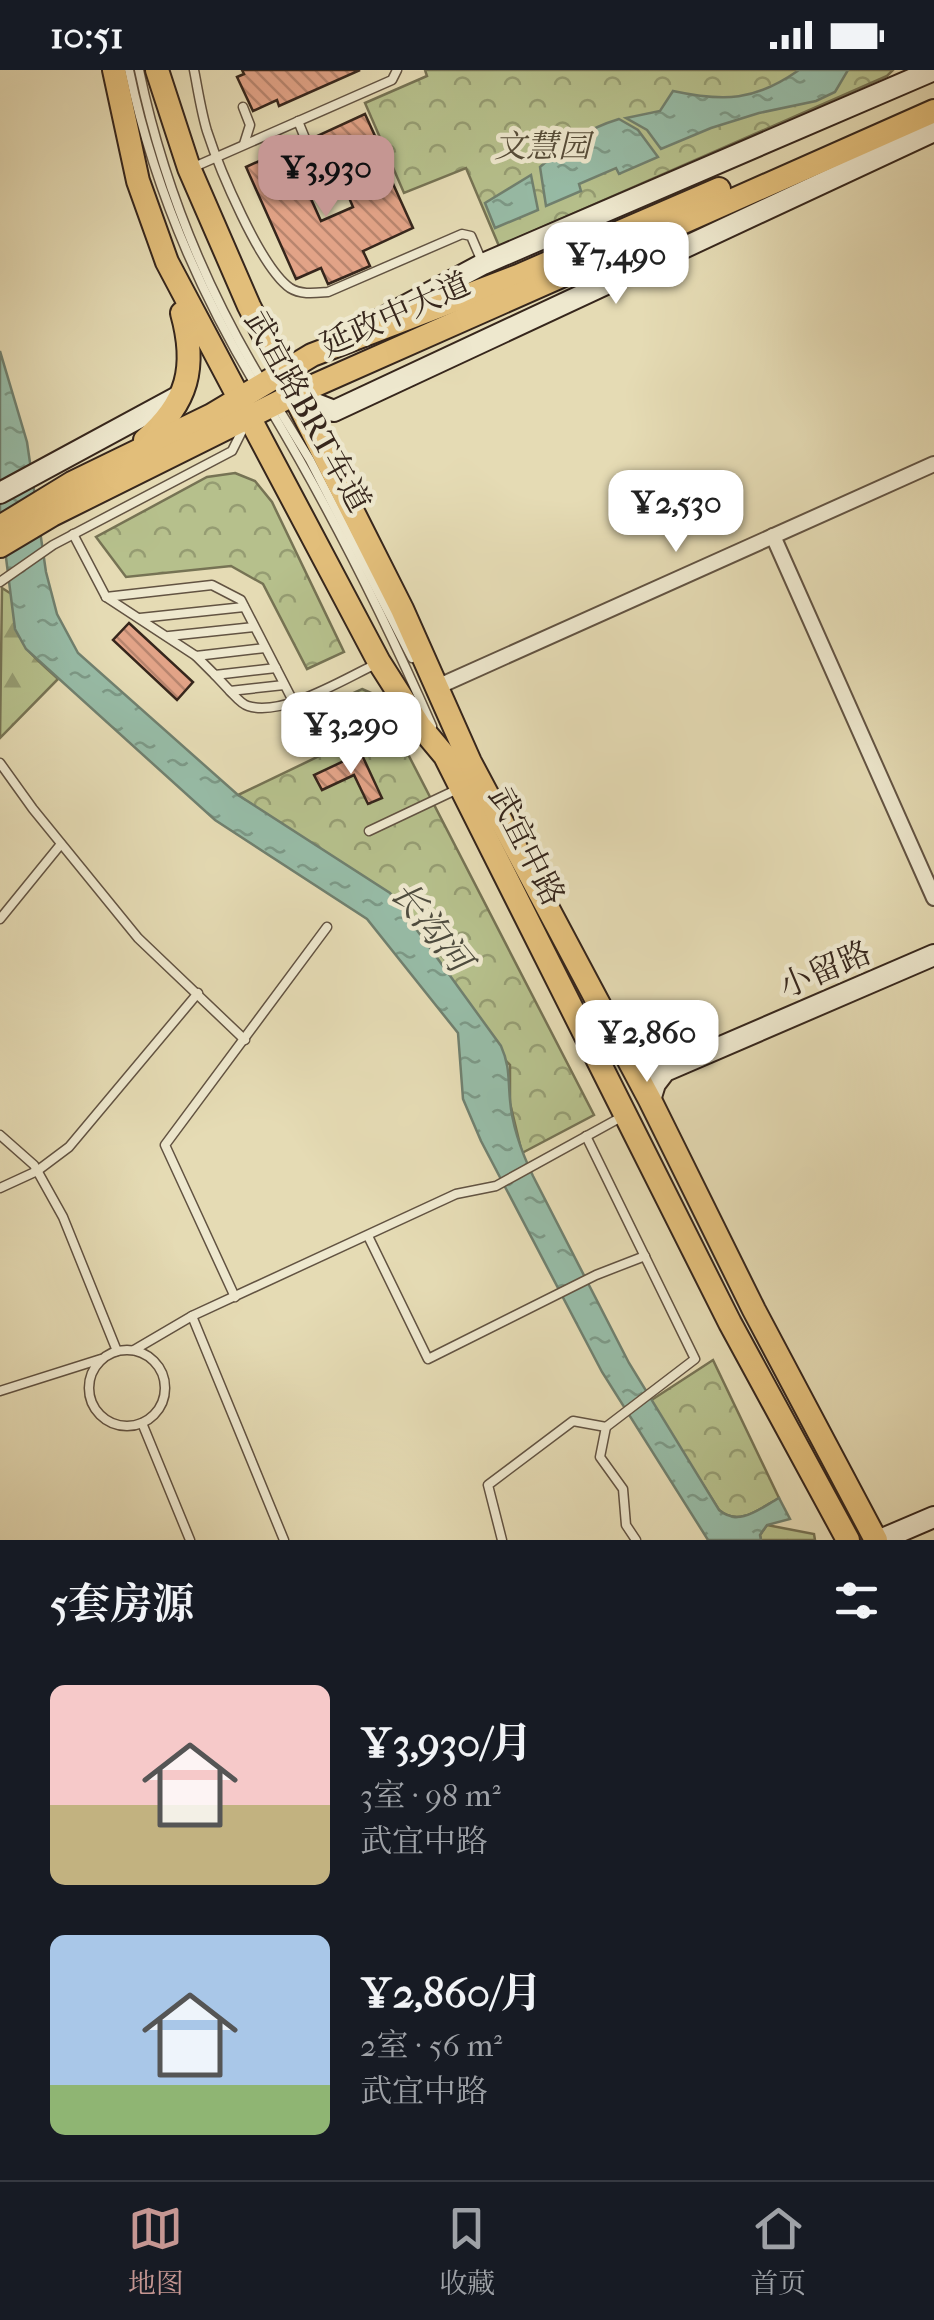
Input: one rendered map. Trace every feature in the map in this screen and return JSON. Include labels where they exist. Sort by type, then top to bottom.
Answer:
[{"type":"main road","name":"武宜中路","points":[[114,70],[138,181],[166,262],[266,396],[402,609],[470,762],[878,1540]]},
{"type":"main road","name":"武宜中路","points":[[157,70],[189,168],[248,306],[266,396],[379,662],[419,725],[445,756],[730,1323],[848,1540]]},
{"type":"main road","name":"延政中大道","points":[[0,527],[48,507],[266,396],[312,355],[518,276],[930,81]]},
{"type":"main road","name":"延政中大道","points":[[0,546],[48,507],[126,456],[934,111]]},
{"type":"main road","points":[[126,456],[165,423],[181,395],[192,363],[187,330],[166,262]]},
{"type":"street","points":[[312,355],[483,264],[930,81]]},
{"type":"street","points":[[266,396],[334,411],[934,131]]},
{"type":"street","points":[[0,493],[181,395]]},
{"type":"street","points":[[437,687],[934,464]]},
{"type":"street","points":[[773,536],[934,898]]},
{"type":"street","name":"小留路","points":[[650,1100],[665,1071],[934,955]]},
{"type":"street","points":[[620,1045],[669,1065],[684,1062]]},
{"type":"street","points":[[878,1540],[934,1517]]},
{"type":"lane","name":"武宜路BRT车道","points":[[129,70],[148,152],[169,210],[228,339],[310,460],[470,762]]},
{"type":"lane","name":"武宜路BRT车道","points":[[139,70],[168,182],[196,253],[236,338],[389,628],[445,756]]},
{"type":"lane","points":[[194,70],[206,129],[217,157],[255,240],[274,272],[293,290],[308,294],[328,292],[462,234],[471,236],[483,264]]},
{"type":"lane","points":[[189,168],[392,80],[397,70]]},
{"type":"lane","points":[[242,107],[250,125],[244,145]]},
{"type":"lane","points":[[298,121],[318,170],[332,174],[377,155]]},
{"type":"lane","points":[[0,582],[53,545],[232,451],[266,396]]},
{"type":"lane","points":[[73,534],[106,597],[196,656],[252,708],[294,703],[379,662]]},
{"type":"lane","points":[[106,597],[212,585],[241,600],[294,703]]},
{"type":"lane","points":[[140,618],[244,607]]},
{"type":"lane","points":[[167,636],[254,627]]},
{"type":"lane","points":[[196,656],[265,648]]},
{"type":"lane","points":[[214,675],[276,668]]},
{"type":"lane","points":[[230,691],[284,685]]},
{"type":"lane","points":[[0,763],[138,938],[245,1040]]},
{"type":"lane","points":[[369,830],[461,788]]},
{"type":"lane","points":[[0,919],[61,844]]},
{"type":"lane","points":[[236,1296],[166,1146],[327,927]]},
{"type":"lane","points":[[0,1188],[38,1171],[69,1146],[198,993]]},
{"type":"lane","points":[[0,1391],[101,1360],[117,1351],[134,1350],[192,1316],[456,1194],[496,1186],[625,1115]]},
{"type":"lane","points":[[0,1136],[38,1171],[63,1217],[117,1351]]},
{"type":"lane","points":[[586,1136],[695,1358],[606,1426],[600,1457],[623,1489],[626,1525],[636,1540]]},
{"type":"lane","points":[[368,1236],[428,1359],[596,1275],[645,1256]]},
{"type":"lane","points":[[192,1316],[284,1540]]},
{"type":"lane","points":[[101,1360],[94,1369],[89,1392],[98,1413],[118,1425],[142,1423],[160,1407],[166,1384],[156,1361],[134,1350]]},
{"type":"lane","points":[[502,1540],[488,1485],[573,1421],[606,1426]]},
{"type":"lane","points":[[142,1423],[190,1540]]},
{"type":"green space","name":"文慧园","points":[[425,70],[893,70],[887,76],[499,246],[466,168],[404,193],[365,103],[427,76]]},
{"type":"green space","points":[[235,473],[255,481],[272,502],[344,652],[307,669],[263,584],[231,566],[126,577],[96,537],[207,477]]},
{"type":"green space","points":[[2,588],[13,595],[16,624],[24,643],[58,679],[0,738]]},
{"type":"green space","points":[[362,689],[378,696],[594,1115],[522,1153],[510,1103],[510,1065],[282,826],[238,795],[336,748],[318,709]]},
{"type":"green space","points":[[713,1360],[779,1498],[742,1517],[719,1510],[650,1401]]},
{"type":"green space","points":[[767,1525],[814,1534],[815,1540],[761,1540]]},
{"type":"water","points":[[799,70],[848,70],[835,92],[816,101],[759,113],[661,149],[647,130],[626,118],[660,111],[673,91],[708,97],[739,96],[768,88]]},
{"type":"water","points":[[619,119],[638,130],[658,157],[619,174],[616,168],[579,184],[581,191],[546,206],[540,167],[577,138]]},
{"type":"water","points":[[531,175],[538,210],[495,228],[485,203]]},
{"type":"water","points":[[0,351],[27,442],[46,572],[57,614],[78,653],[238,795],[390,893],[501,1046],[515,1129],[533,1176],[629,1363],[719,1510],[742,1517],[779,1498],[790,1519],[767,1525],[761,1540],[708,1540],[602,1372],[481,1141],[463,1099],[458,1033],[367,919],[215,820],[26,649],[15,629],[0,510]]},
{"type":"building","points":[[242,70],[360,70],[279,106],[277,100],[253,111],[237,77],[244,74]]},
{"type":"building","points":[[365,114],[375,136],[327,158],[317,136]]},
{"type":"building","points":[[288,148],[321,221],[353,207],[347,193],[389,175],[413,228],[363,251],[370,266],[328,284],[321,268],[296,279],[246,167]]},
{"type":"building","points":[[129,623],[193,682],[177,700],[113,640]]},
{"type":"building","points":[[361,753],[382,798],[368,804],[354,775],[322,790],[314,775]]},
{"type":"water label","name":"长沟河","points":[[431,926]]}]
